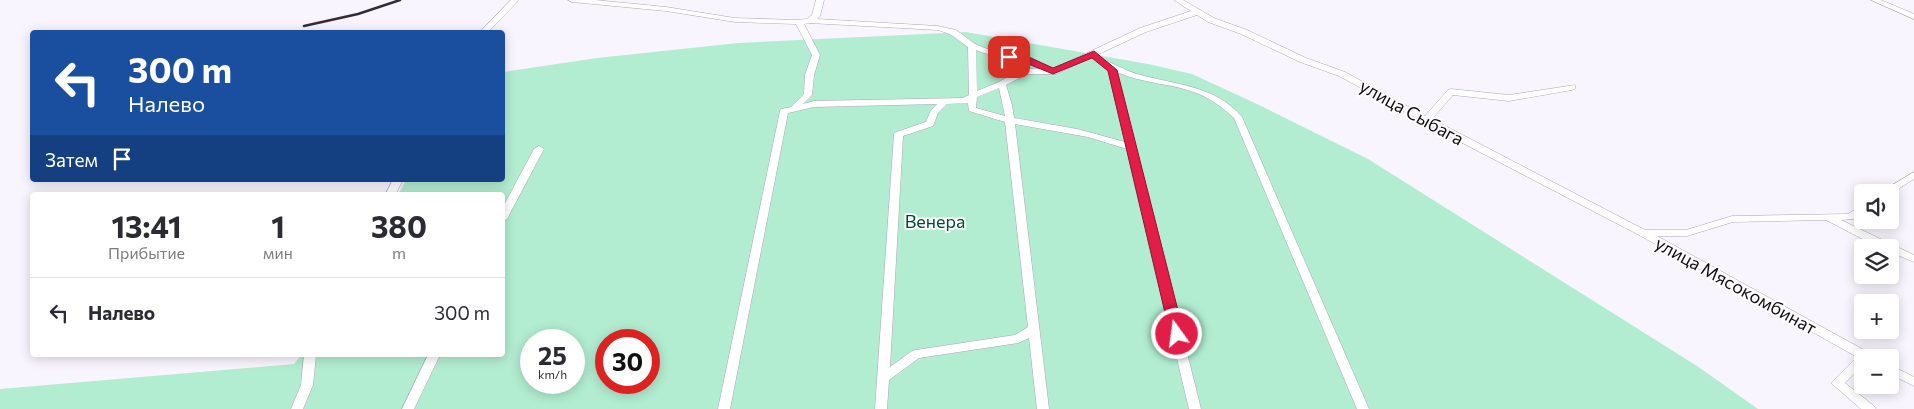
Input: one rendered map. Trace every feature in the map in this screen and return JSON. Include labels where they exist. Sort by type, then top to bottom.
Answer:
[{"type":"street","points":[[486,30],[515,0]]},
{"type":"street","points":[[572,0],[666,9],[735,20],[799,22],[813,18],[938,28],[953,32],[972,46],[990,53],[1028,60],[1053,72]]},
{"type":"street","points":[[666,9],[675,0]]},
{"type":"street","points":[[813,18],[820,0]]},
{"type":"street","name":"улица Сыбага","points":[[1178,0],[1211,20],[1244,32],[1303,60],[1342,74],[1643,233]]},
{"type":"street","points":[[1876,0],[1914,17]]},
{"type":"street","points":[[724,409],[784,111],[814,104],[965,101],[1025,71],[1053,72],[1143,30],[1197,12]]},
{"type":"street","points":[[794,108],[808,95],[811,66],[816,55],[799,22]]},
{"type":"street","points":[[972,46],[972,109],[985,115],[1107,138],[1131,147]]},
{"type":"street","points":[[1094,54],[1112,70],[1195,409]]},
{"type":"street","points":[[1105,64],[1133,76],[1199,90],[1216,98],[1238,117],[1363,409]]},
{"type":"street","points":[[1002,84],[1010,120],[1043,409]]},
{"type":"street","points":[[1426,120],[1451,92],[1509,98],[1572,87]]},
{"type":"street","points":[[881,409],[899,134],[930,124],[934,112],[944,102]]},
{"type":"street","points":[[505,213],[540,149]]},
{"type":"street","points":[[1899,184],[1914,175]]},
{"type":"street","name":"улица Мясокомбинат","points":[[1643,233],[1687,233],[1732,219],[1850,217],[1854,214]]},
{"type":"street","points":[[1827,217],[1872,239]]},
{"type":"street","name":"улица Мясокомбинат","points":[[1643,233],[1854,351]]},
{"type":"street","points":[[1899,252],[1914,259]]},
{"type":"street","points":[[883,378],[916,354],[1018,339],[1034,329]]},
{"type":"street","points":[[297,409],[306,385],[310,357]]},
{"type":"street","points":[[408,409],[433,357]]},
{"type":"street","points":[[1854,367],[1837,383],[1870,409]]},
{"type":"street","points":[[1899,374],[1914,382]]},
{"type":"green space","name":"Венера","points":[[966,32],[1148,64],[1192,74],[1368,159],[1697,366],[1758,409],[0,409],[0,389],[294,364],[299,357],[505,357],[505,192],[400,192],[405,182],[505,182],[505,72],[597,58],[738,43]]},
{"type":"railway","points":[[304,26],[358,14],[400,0]]},
{"type":"route","points":[[1009,57],[1028,60],[1053,72],[1094,54],[1112,70],[1177,334]]}]
